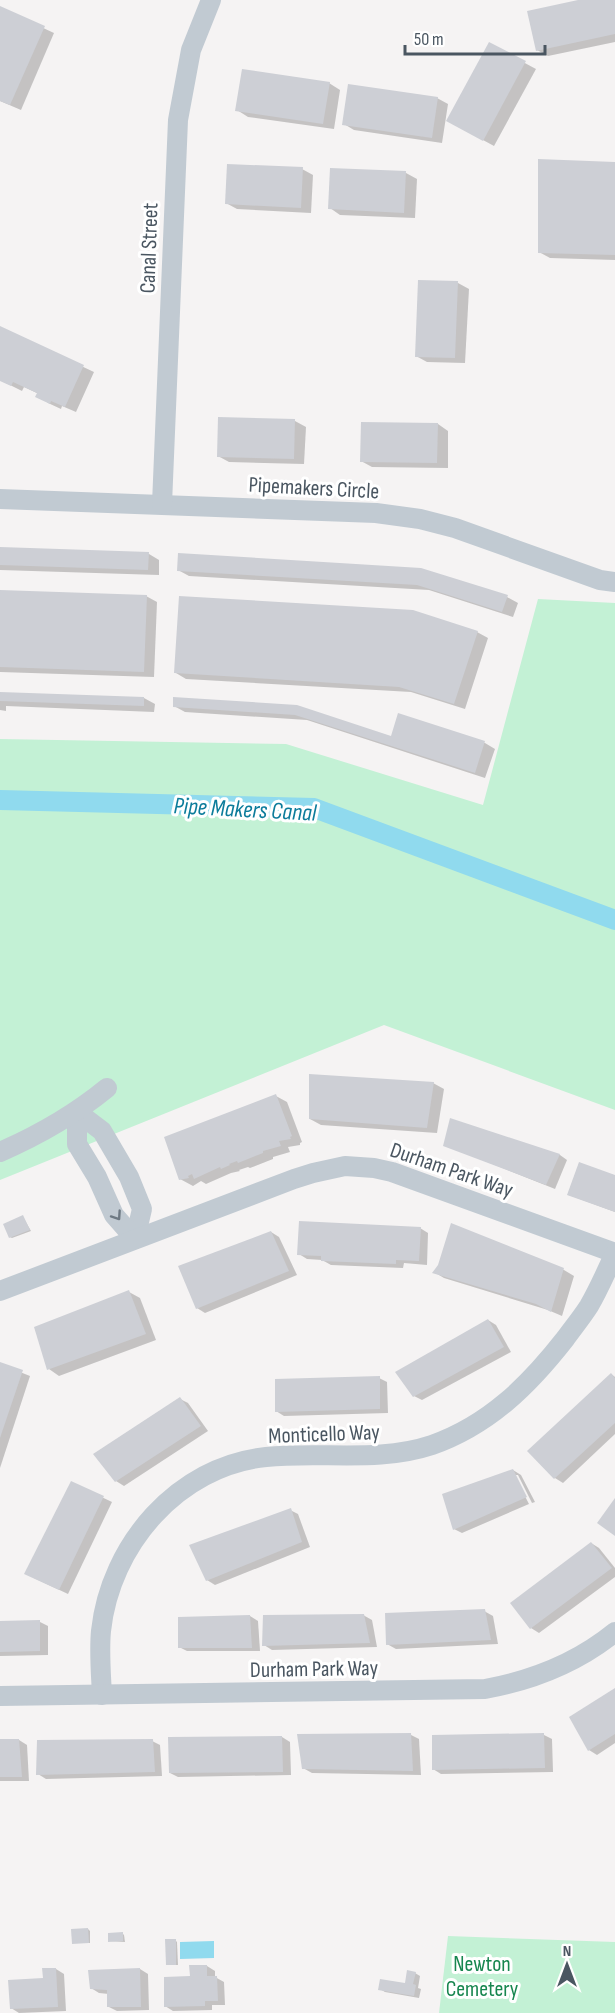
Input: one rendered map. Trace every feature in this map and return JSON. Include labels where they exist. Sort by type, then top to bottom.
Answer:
[{"type":"street","name":"Canal Street","points":[[162,504],[178,120],[190,50],[211,0]]},
{"type":"street","name":"Pipemakers Circle","points":[[0,499],[376,513],[420,519],[455,528],[600,580],[615,582]]},
{"type":"street","points":[[0,1152],[49,1129],[77,1112],[107,1088]]},
{"type":"street","points":[[77,1112],[102,1131],[118,1156],[142,1209],[135,1239]]},
{"type":"street","points":[[77,1112],[77,1144],[93,1170],[114,1215],[135,1239]]},
{"type":"street","points":[[93,1170],[118,1156]]},
{"type":"street","name":"Durham Park Way","points":[[0,1291],[313,1173],[329,1168],[358,1166],[412,1178],[615,1253]]},
{"type":"street","name":"Monticello Way","points":[[102,1695],[101,1631],[113,1580],[138,1534],[165,1503],[201,1478],[248,1460],[282,1456],[394,1455],[432,1445],[467,1429],[500,1408],[549,1359],[589,1306],[615,1253]]},
{"type":"street","name":"Durham Park Way","points":[[0,1696],[485,1689],[525,1681],[543,1674],[589,1651],[615,1632]]},
{"type":"green space","points":[[538,599],[615,603],[615,1110],[384,1025],[0,1180],[0,739],[286,744],[483,805]]},
{"type":"green space","name":"Newton Cemetery","points":[[448,1936],[615,1942],[615,2013],[439,2013]]},
{"type":"water","points":[[214,1941],[214,1958],[180,1959],[180,1942]]},
{"type":"building","points":[[578,0],[615,0],[615,34],[536,51],[527,11]]},
{"type":"building","points":[[0,6],[45,26],[10,105],[0,101]]},
{"type":"building","points":[[489,42],[526,61],[483,141],[446,121]]},
{"type":"building","points":[[242,69],[330,82],[323,124],[235,111]]},
{"type":"building","points":[[348,84],[438,97],[432,138],[342,125]]},
{"type":"building","points":[[538,159],[615,162],[615,255],[538,253]]},
{"type":"building","points":[[227,164],[303,167],[301,208],[225,204]]},
{"type":"building","points":[[330,168],[406,171],[404,213],[328,209]]},
{"type":"building","points":[[418,280],[458,281],[455,358],[415,357]]},
{"type":"building","points":[[0,326],[84,365],[65,407],[51,401],[50,404],[35,397],[37,393],[13,382],[11,386],[0,381]]},
{"type":"building","points":[[218,417],[295,419],[294,459],[217,457]]},
{"type":"building","points":[[361,422],[438,423],[437,463],[360,462]]},
{"type":"building","points":[[0,547],[149,552],[148,570],[0,565]]},
{"type":"building","points":[[178,553],[421,568],[508,595],[502,612],[417,585],[177,571]]},
{"type":"building","points":[[0,590],[147,595],[144,672],[0,667]]},
{"type":"building","points":[[179,596],[413,610],[478,631],[454,704],[399,687],[174,673]]},
{"type":"building","points":[[0,692],[144,697],[144,706],[0,701]]},
{"type":"building","points":[[173,697],[297,705],[391,736],[398,713],[485,741],[475,773],[295,715],[173,707]]},
{"type":"building","points":[[309,1074],[434,1082],[427,1128],[309,1119]]},
{"type":"building","points":[[276,1094],[292,1136],[291,1139],[279,1141],[281,1146],[263,1151],[263,1153],[238,1163],[237,1161],[221,1169],[220,1167],[194,1179],[192,1174],[188,1176],[189,1178],[179,1180],[164,1137]]},
{"type":"building","points":[[450,1118],[560,1154],[546,1185],[443,1146]]},
{"type":"building","points":[[579,1162],[615,1175],[615,1212],[567,1195]]},
{"type":"building","points":[[23,1215],[30,1230],[9,1238],[3,1224]]},
{"type":"building","points":[[299,1221],[421,1227],[419,1261],[396,1260],[396,1264],[321,1261],[321,1256],[297,1255]]},
{"type":"building","points":[[451,1223],[564,1268],[551,1312],[536,1304],[432,1273],[438,1265]]},
{"type":"building","points":[[271,1231],[289,1271],[196,1309],[178,1266]]},
{"type":"building","points":[[129,1290],[146,1334],[47,1370],[34,1327]]},
{"type":"building","points":[[488,1319],[504,1347],[413,1397],[395,1372]]},
{"type":"building","points":[[0,1362],[23,1370],[0,1438]]},
{"type":"building","points":[[611,1373],[615,1378],[615,1423],[554,1479],[527,1451]]},
{"type":"building","points":[[380,1376],[380,1409],[275,1412],[275,1379]]},
{"type":"building","points":[[180,1397],[201,1426],[115,1482],[93,1454]]},
{"type":"building","points":[[513,1469],[527,1497],[453,1530],[442,1494]]},
{"type":"building","points":[[71,1481],[104,1496],[59,1590],[24,1574]]},
{"type":"building","points":[[615,1498],[615,1536],[597,1523]]},
{"type":"building","points":[[291,1508],[302,1542],[206,1581],[189,1545]]},
{"type":"building","points":[[591,1542],[612,1568],[530,1629],[510,1603]]},
{"type":"building","points":[[485,1609],[491,1640],[386,1645],[385,1613]]},
{"type":"building","points":[[364,1614],[370,1643],[262,1646],[263,1615]]},
{"type":"building","points":[[250,1615],[252,1648],[178,1648],[178,1617]]},
{"type":"building","points":[[40,1620],[40,1651],[0,1652],[0,1621]]},
{"type":"building","points":[[615,1688],[615,1734],[588,1751],[569,1717]]},
{"type":"building","points":[[411,1733],[413,1771],[302,1769],[297,1734]]},
{"type":"building","points":[[544,1733],[545,1768],[432,1770],[432,1735]]},
{"type":"building","points":[[282,1736],[283,1772],[169,1773],[168,1737]]},
{"type":"building","points":[[0,1739],[19,1739],[22,1777],[0,1777]]},
{"type":"building","points":[[153,1739],[155,1772],[36,1775],[37,1740]]},
{"type":"building","points":[[88,1928],[89,1943],[72,1944],[71,1929]]},
{"type":"building","points":[[123,1932],[123,1941],[108,1942],[108,1933]]},
{"type":"building","points":[[165,1939],[176,1939],[176,1965],[166,1965]]},
{"type":"building","points":[[189,1965],[207,1965],[207,1976],[217,1976],[218,2001],[205,2001],[205,2006],[164,2007],[164,1977],[190,1976]]},
{"type":"building","points":[[42,1968],[56,1968],[58,2007],[10,2009],[8,1980],[43,1978]]},
{"type":"building","points":[[140,1968],[141,2007],[107,2007],[107,1990],[90,1989],[88,1970]]},
{"type":"building","points":[[407,1970],[416,1972],[413,1984],[416,1985],[414,1996],[378,1990],[380,1979],[405,1983]]},
{"type":"waterway","name":"Pipe Makers Canal","points":[[0,800],[314,808],[615,920]]}]
